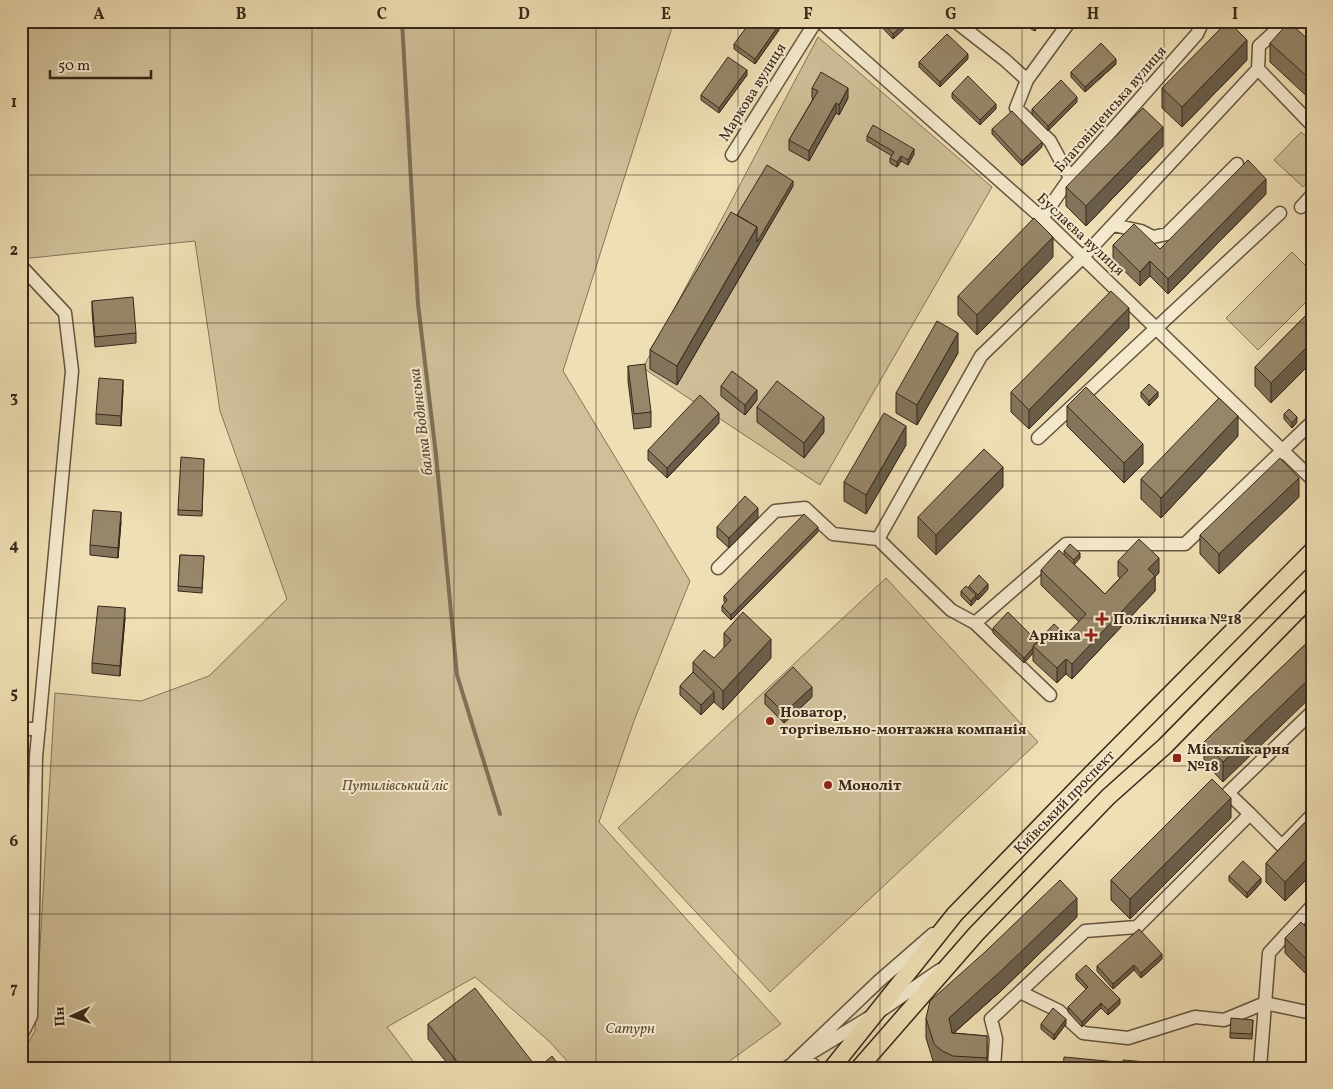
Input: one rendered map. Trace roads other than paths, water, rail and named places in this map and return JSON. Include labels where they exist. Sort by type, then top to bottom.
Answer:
[{"type":"main road","name":"Київський проспект","points":[[832,1068],[955,914],[1088,776],[1312,551]]},
{"type":"main road","name":"Київський проспект","points":[[859,1068],[976,934],[1108,797],[1165,746],[1312,596]]},
{"type":"main road","points":[[955,914],[976,934]]},
{"type":"street","name":"Маркова вулиця","points":[[732,155],[816,21]]},
{"type":"street","name":"Буслаєва вулиця","points":[[820,21],[1042,218],[1312,479]]},
{"type":"street","points":[[955,21],[1005,60],[1027,80]]},
{"type":"street","points":[[1070,21],[1027,80],[1016,108],[1050,141],[1070,178]]},
{"type":"street","name":"Благовіщенська вулиця","points":[[1042,218],[1070,178],[1197,34],[1203,21]]},
{"type":"street","points":[[878,540],[981,356],[1082,258],[1258,69],[1259,46],[1285,24]]},
{"type":"street","points":[[1258,69],[1312,124]]},
{"type":"street","points":[[1113,225],[1141,231],[1153,237],[1168,234],[1237,164]]},
{"type":"street","points":[[1301,207],[1312,195]]},
{"type":"street","points":[[1038,438],[1280,213]]},
{"type":"street","points":[[21,266],[65,313],[72,371],[36,757],[31,1016],[21,1036]]},
{"type":"street","points":[[975,623],[1066,544],[1185,544],[1312,422]]},
{"type":"street","points":[[718,568],[775,511],[805,508],[833,534],[878,540],[951,610],[975,623],[1050,695]]},
{"type":"street","points":[[1312,712],[1228,793],[1282,846],[1312,815]]},
{"type":"street","points":[[21,729],[38,729]]},
{"type":"street","points":[[994,1068],[991,1019],[1084,931],[1138,927],[1250,814]]},
{"type":"street","points":[[1260,1068],[1269,954],[1312,906]]},
{"type":"street","points":[[790,1065],[879,981],[955,914]]},
{"type":"street","points":[[790,1065],[880,1010],[949,964]]},
{"type":"street","points":[[1020,992],[1059,1011],[1083,1033],[1128,1038],[1195,1017],[1224,1020],[1265,1003],[1312,1013]]},
{"type":"street","points":[[790,1065],[801,1060],[809,1061],[816,1068]]},
{"type":"waterway","name":"балка Водянська","points":[[402,21],[418,304],[436,455],[457,675],[500,814]]},
{"type":"place","name":"Полікліника №18","points":[[1102,619]]},
{"type":"place","name":"Арніка","points":[[1091,635]]},
{"type":"place","name":"Новатор, торгівельно-монтажна компанія","points":[[770,721]]},
{"type":"place","name":"Міськлікарня №18","points":[[1177,758]]},
{"type":"place","name":"Моноліт","points":[[828,785]]},
{"type":"park label","name":"Путилівський ліс","points":[[395,785]]},
{"type":"park label","name":"Сатурн","points":[[630,1028]]}]
